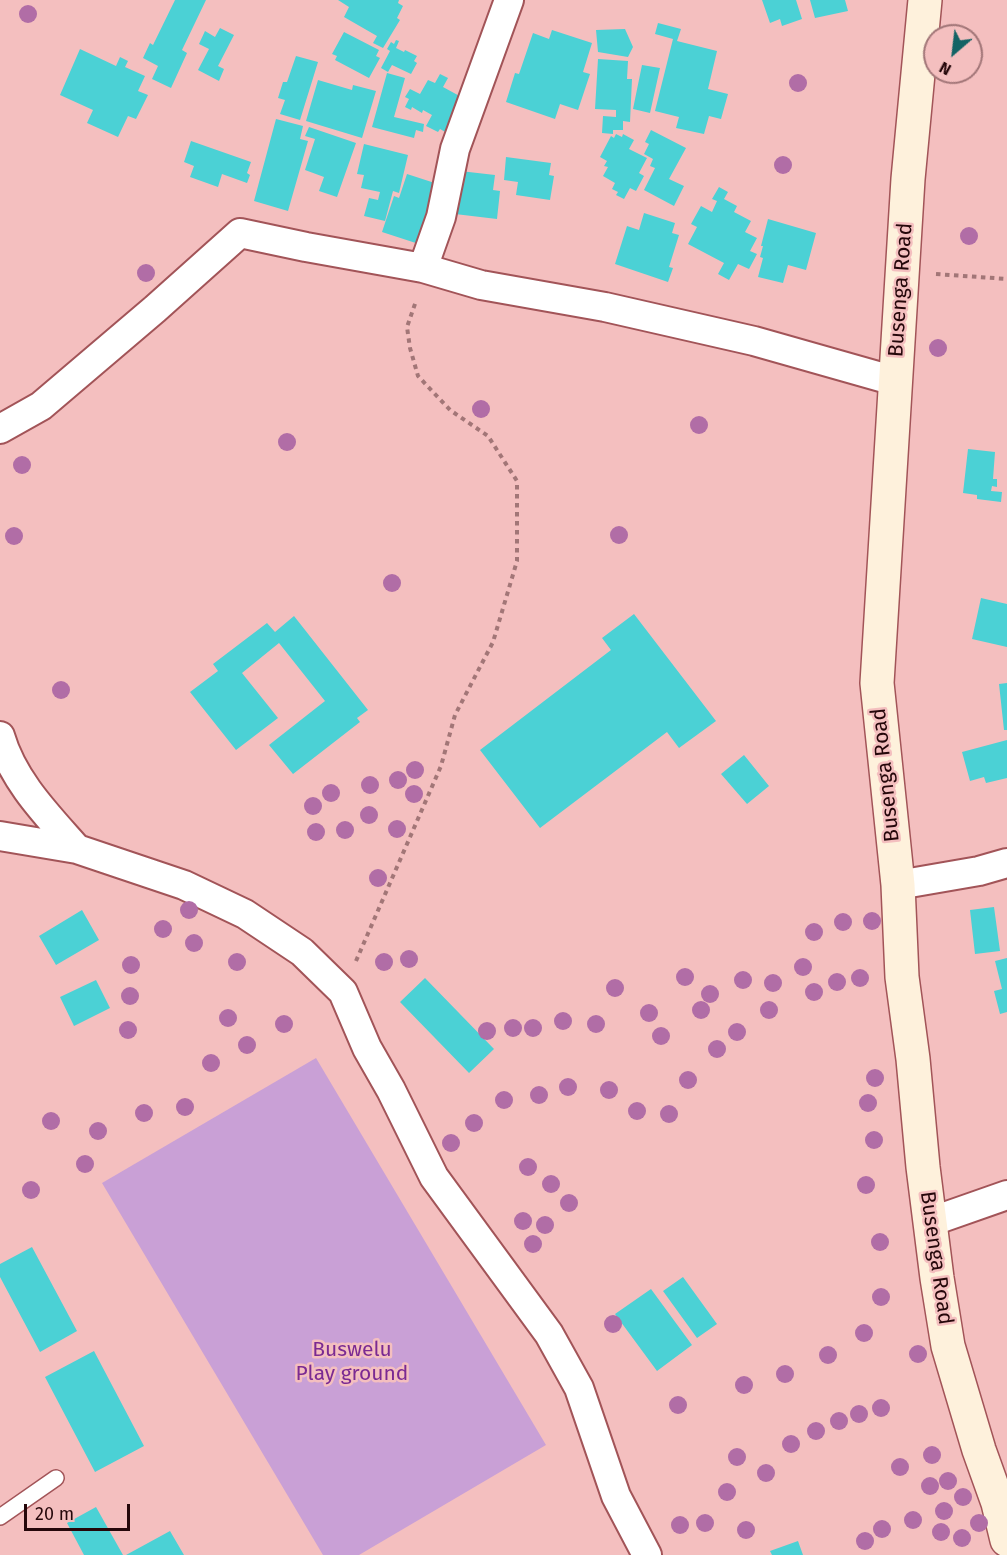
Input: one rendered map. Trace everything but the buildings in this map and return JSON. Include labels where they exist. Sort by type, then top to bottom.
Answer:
[{"type":"street","points":[[428,269],[455,149],[509,0]]},
{"type":"street","name":"Busenga Road","points":[[926,0],[908,179],[877,683],[898,885],[902,977],[930,1222],[948,1346],[979,1450],[998,1503],[1007,1540]]},
{"type":"street","points":[[0,429],[41,406],[240,233],[428,269],[481,285],[605,307],[754,341],[895,381]]},
{"type":"street","points":[[0,736],[5,752],[31,797],[77,849]]},
{"type":"street","points":[[0,836],[77,849],[184,885],[244,914],[302,952],[343,992],[367,1048],[392,1090],[434,1177],[549,1334],[579,1388],[616,1496],[647,1555]]},
{"type":"street","points":[[898,885],[979,871],[1007,863]]},
{"type":"street","points":[[930,1222],[1007,1195]]},
{"type":"lane","points":[[0,1517],[56,1478]]},
{"type":"path","points":[[343,992],[441,766],[454,715],[493,642],[517,561],[517,481],[488,436],[450,410],[418,375],[407,327],[428,269]]},
{"type":"path","points":[[902,272],[1007,279]]},
{"type":"green space","name":"Buswelu Play ground","points":[[316,1058],[546,1445],[359,1555],[323,1555],[102,1183]]}]
